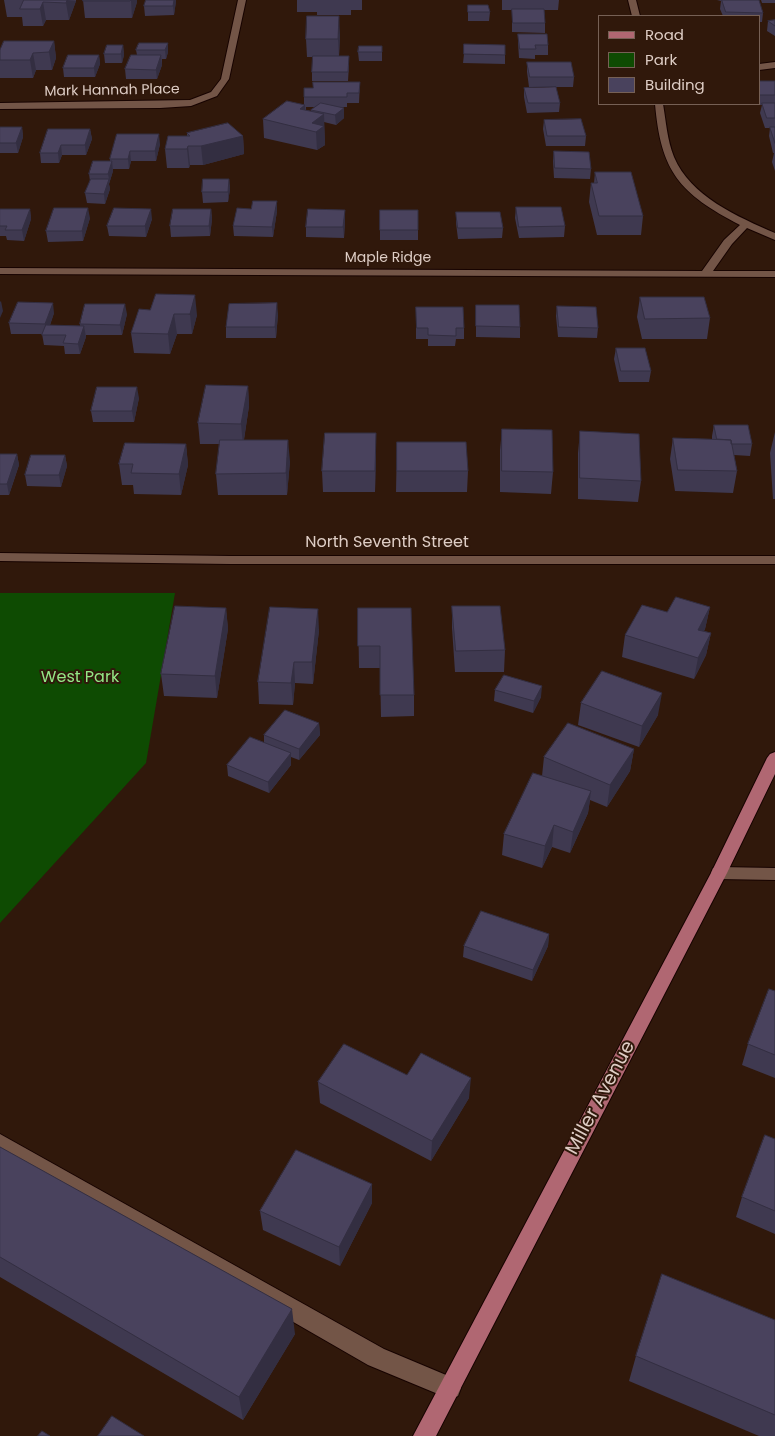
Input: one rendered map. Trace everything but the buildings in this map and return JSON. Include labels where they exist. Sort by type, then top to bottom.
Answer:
[{"type":"main road","name":"Miller Avenue","points":[[424,1436],[720,873],[775,758]]},
{"type":"street","name":"Mark Hannah Place","points":[[0,106],[160,105],[190,103],[214,94],[225,79],[242,0]]},
{"type":"street","points":[[632,0],[636,15]]},
{"type":"street","points":[[760,67],[775,65]]},
{"type":"street","points":[[658,105],[670,158],[685,182],[710,204],[744,224],[775,237]]},
{"type":"street","points":[[704,275],[744,224]]},
{"type":"street","name":"Maple Ridge","points":[[0,271],[775,274]]},
{"type":"street","name":"North Seventh Street","points":[[0,557],[230,560],[775,560]]},
{"type":"street","points":[[720,873],[775,874]]},
{"type":"street","points":[[0,1142],[376,1357],[450,1388]]},
{"type":"green space","name":"West Park","points":[[0,593],[175,593],[146,763],[0,923]]}]
